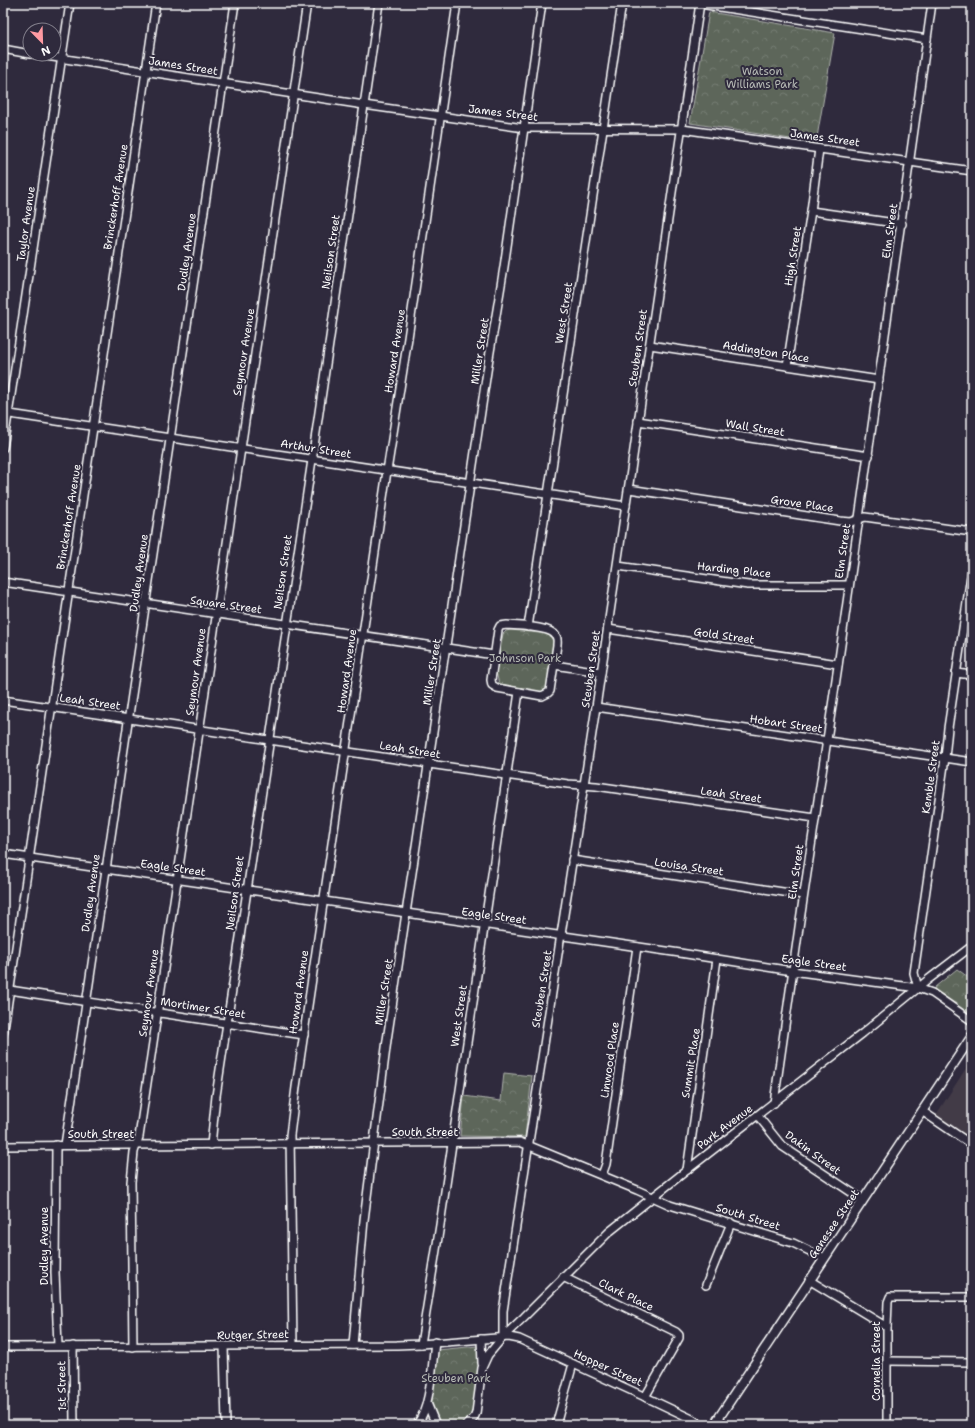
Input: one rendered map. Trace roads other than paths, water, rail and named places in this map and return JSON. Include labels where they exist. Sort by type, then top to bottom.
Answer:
[{"type":"main road","name":"Genesee Street","points":[[714,1425],[972,1036]]},
{"type":"street","name":"Taylor Avenue","points":[[62,52],[70,3]]},
{"type":"street","name":"Brinckerhoff Avenue","points":[[3,1035],[6,990],[29,858],[52,708],[156,3]]},
{"type":"street","name":"Dudley Avenue","points":[[66,1145],[235,3]]},
{"type":"street","name":"Seymour Avenue","points":[[133,1347],[131,1182],[134,1152],[157,1012],[307,3]]},
{"type":"street","name":"Neilson Street","points":[[211,1145],[216,1096],[379,3]]},
{"type":"street","name":"Howard Avenue","points":[[293,1345],[290,1135],[323,902],[457,3]]},
{"type":"street","name":"Miller Street","points":[[353,1345],[364,1220],[387,1040],[472,483],[542,3]]},
{"type":"street","name":"West Street","points":[[528,627],[622,3]]},
{"type":"street","name":"Elm Street","points":[[774,1103],[803,895],[880,380],[932,3]]},
{"type":"street","points":[[700,4],[927,39]]},
{"type":"street","name":"Steuben Street","points":[[503,1337],[504,1311],[618,566],[700,4]]},
{"type":"street","points":[[3,49],[22,53]]},
{"type":"street","name":"James Street","points":[[62,58],[222,84],[524,128],[682,129],[972,171]]},
{"type":"street","name":"Taylor Avenue","points":[[3,448],[6,413],[60,62]]},
{"type":"street","name":"High Street","points":[[787,366],[819,149]]},
{"type":"street","points":[[811,211],[902,224]]},
{"type":"street","name":"Addington Place","points":[[650,345],[880,380]]},
{"type":"street","name":"Arthur Street","points":[[6,413],[626,506]]},
{"type":"street","name":"Wall Street","points":[[638,421],[869,456]]},
{"type":"street","name":"Grove Place","points":[[629,489],[840,521],[851,522],[865,517],[972,532]]},
{"type":"street","name":"Harding Place","points":[[618,566],[748,585],[849,585]]},
{"type":"street","name":"Kemble Street","points":[[918,988],[914,974],[972,569]]},
{"type":"street","name":"Square Street","points":[[3,582],[494,655]]},
{"type":"street","points":[[507,625],[528,627],[551,631],[556,634],[557,638],[554,665],[548,693],[542,696],[497,688],[492,685],[491,680],[494,655],[500,626],[507,625]]},
{"type":"street","name":"Gold Street","points":[[608,629],[838,664]]},
{"type":"street","points":[[554,665],[602,672]]},
{"type":"street","points":[[956,673],[972,675]]},
{"type":"street","name":"West Street","points":[[422,1344],[518,692]]},
{"type":"street","name":"Leah Street","points":[[3,700],[429,764],[815,818]]},
{"type":"street","name":"Hobart Street","points":[[596,707],[972,762]]},
{"type":"street","name":"Eagle Street","points":[[3,854],[484,926],[918,988],[932,993],[972,1021]]},
{"type":"street","name":"Louisa Street","points":[[572,860],[803,895]]},
{"type":"street","name":"Park Avenue","points":[[503,1337],[609,1232],[972,946]]},
{"type":"street","name":"Linwood Place","points":[[602,1176],[607,1156],[637,947]]},
{"type":"street","name":"Summit Place","points":[[686,1170],[717,960]]},
{"type":"street","name":"Mortimer Street","points":[[6,990],[304,1034]]},
{"type":"street","points":[[922,1111],[972,1145]]},
{"type":"street","name":"Dakin Street","points":[[758,1116],[782,1146],[863,1200]]},
{"type":"street","name":"South Street","points":[[3,1146],[520,1142],[670,1205],[792,1243],[824,1258]]},
{"type":"street","name":"Dudley Avenue","points":[[56,1145],[55,1272],[58,1346]]},
{"type":"street","points":[[706,1285],[731,1223]]},
{"type":"street","name":"Clark Place","points":[[563,1278],[676,1332],[679,1335],[679,1338],[645,1397]]},
{"type":"street","points":[[809,1280],[887,1327]]},
{"type":"street","name":"Cornelia Street","points":[[887,1425],[887,1327],[888,1302],[890,1297],[972,1297]]},
{"type":"street","points":[[482,1368],[488,1355],[503,1337]]},
{"type":"street","name":"Rutger Street","points":[[3,1347],[422,1344],[503,1337]]},
{"type":"street","name":"Hopper Street","points":[[503,1337],[519,1339],[692,1419],[701,1425]]},
{"type":"street","points":[[466,1425],[474,1418],[476,1413],[482,1368],[481,1339]]},
{"type":"street","points":[[416,1425],[424,1413],[427,1403],[435,1342]]},
{"type":"street","name":"1st Street","points":[[73,1346],[74,1425]]},
{"type":"street","points":[[224,1346],[226,1425]]},
{"type":"street","points":[[888,1361],[972,1362]]},
{"type":"street","points":[[556,1425],[573,1364]]},
{"type":"street","points":[[427,1403],[436,1425]]},
{"type":"park label","name":"Watson Williams Park","points":[[762,77]]},
{"type":"park label","name":"Johnson Park","points":[[525,658]]},
{"type":"park label","name":"Steuben Park","points":[[456,1378]]}]
